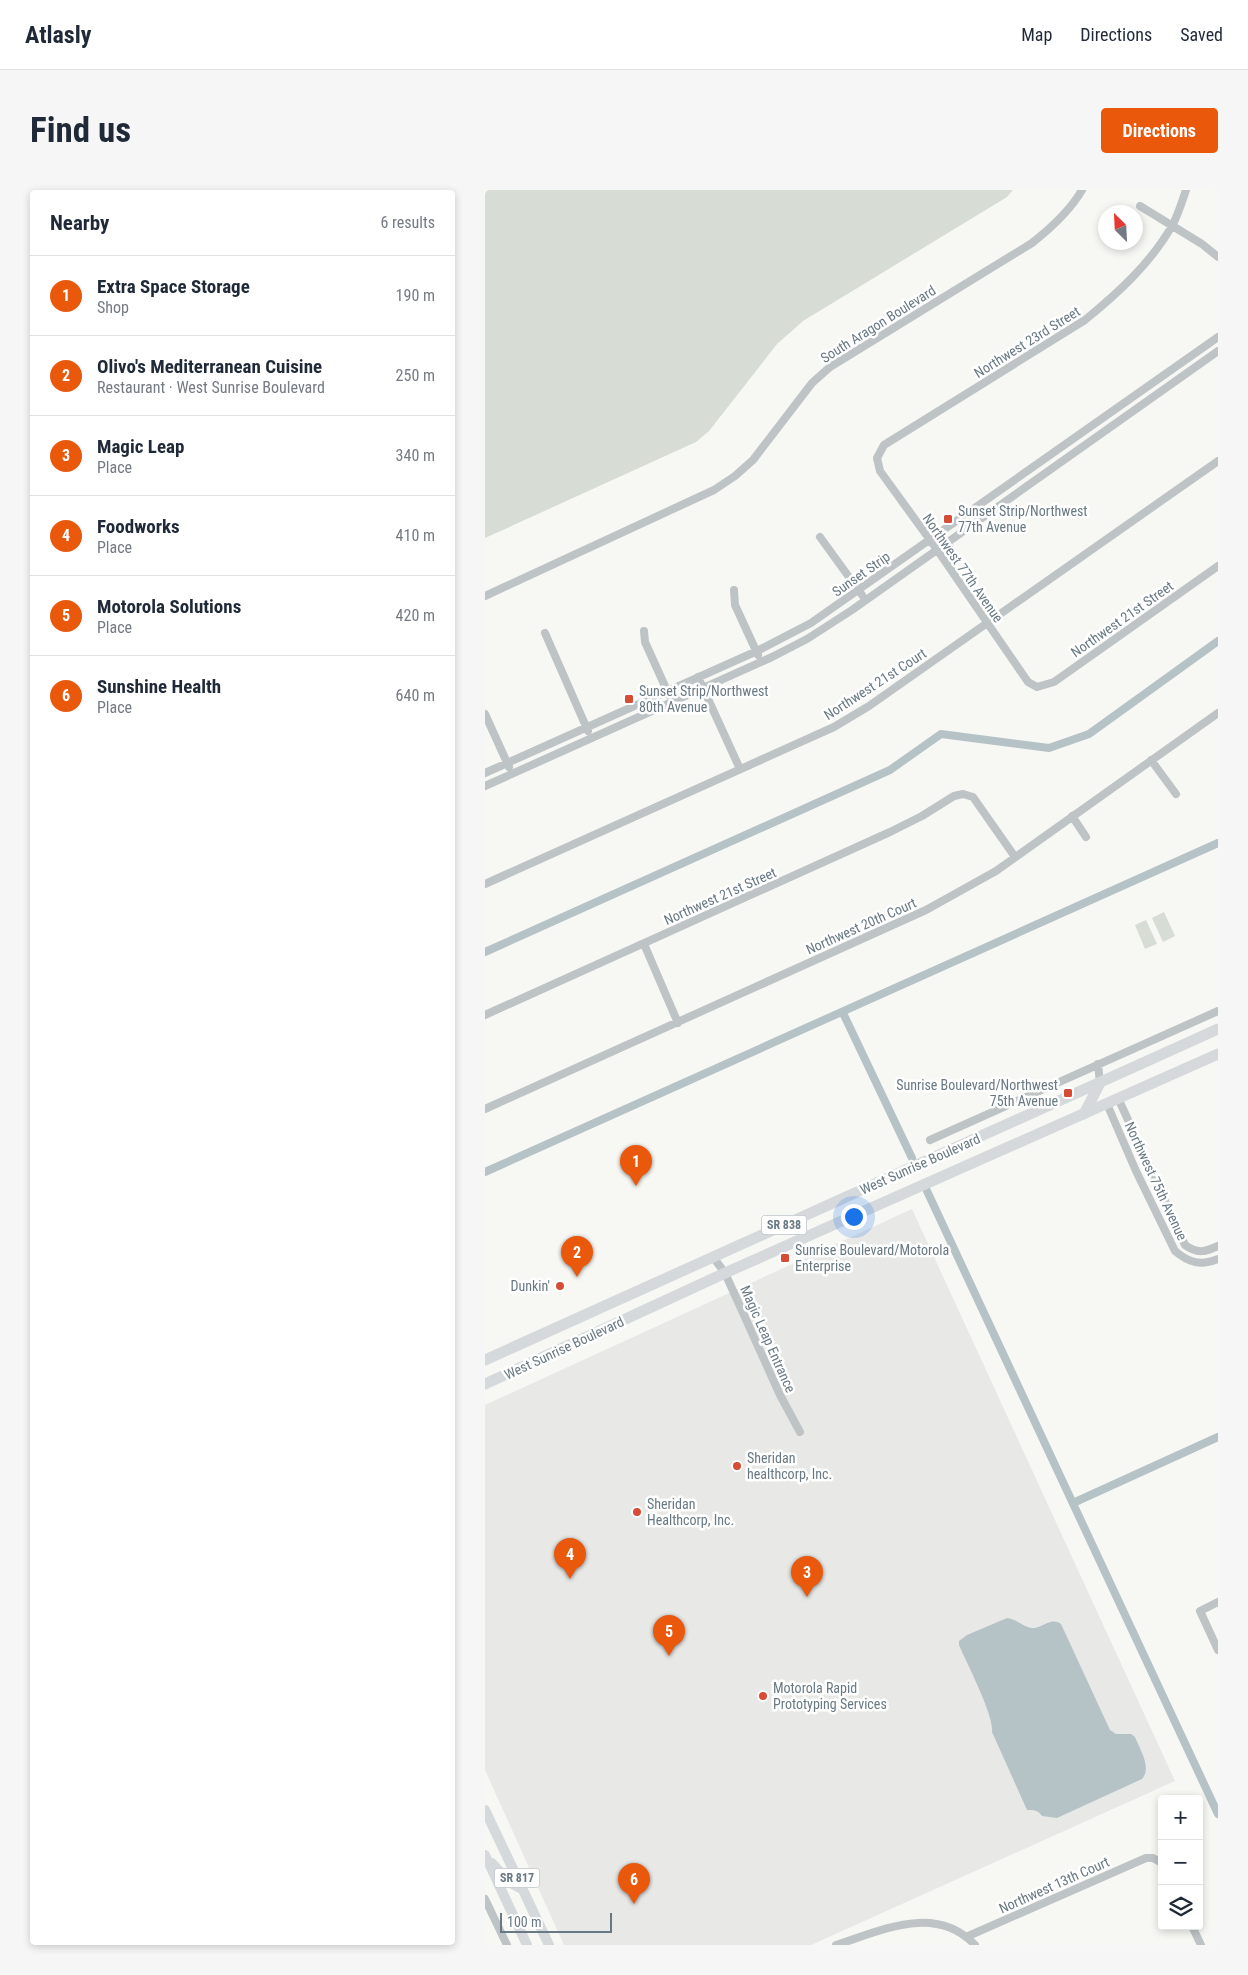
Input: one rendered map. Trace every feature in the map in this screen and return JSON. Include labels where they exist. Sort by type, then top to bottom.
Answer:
[{"type":"highway","name":"West Sunrise Boulevard","points":[[485,1360],[1218,1029]]},
{"type":"highway","name":"West Sunrise Boulevard","points":[[485,1384],[725,1273],[1218,1054]]},
{"type":"highway","points":[[1084,1114],[1100,1083]]},
{"type":"main road","name":"SR 817","points":[[485,1810],[549,1945]]},
{"type":"main road","name":"SR 817","points":[[486,1857],[527,1945]]},
{"type":"main road","points":[[486,1857],[509,1882],[522,1889]]},
{"type":"street","name":"South Aragon Boulevard","points":[[485,596],[714,490],[735,476],[753,460],[812,383],[830,367],[1032,243],[1054,225],[1082,190]]},
{"type":"street","name":"Northwest 23rd Street","points":[[877,458],[884,445],[1085,320],[1114,297],[1141,269],[1173,226],[1186,190]]},
{"type":"street","points":[[1143,208],[1203,244],[1218,257]]},
{"type":"street","name":"Sunset Strip","points":[[485,773],[757,651],[811,623],[929,542],[1218,337]]},
{"type":"street","name":"Sunset Strip","points":[[485,786],[761,662],[807,639],[938,551],[1218,351]]},
{"type":"street","name":"Northwest 77th Avenue","points":[[877,458],[880,471],[929,542],[938,551],[1028,682],[1037,687]]},
{"type":"street","name":"Northwest 21st Court","points":[[485,884],[834,727],[987,623],[1218,461]]},
{"type":"street","points":[[820,537],[865,600]]},
{"type":"street","name":"Northwest 21st Street","points":[[1037,687],[1054,682],[1218,566]]},
{"type":"street","points":[[734,590],[735,605],[761,662]]},
{"type":"street","points":[[645,631],[645,642],[672,702]]},
{"type":"street","points":[[545,633],[591,738]]},
{"type":"street","points":[[698,677],[740,769]]},
{"type":"street","name":"Northwest 20th Court","points":[[485,1109],[926,910],[996,871],[1218,713]]},
{"type":"street","points":[[485,714],[512,773]]},
{"type":"street","points":[[1151,760],[1175,794]]},
{"type":"street","name":"Northwest 21st Street","points":[[485,1015],[889,832],[922,816],[954,796],[963,794],[973,797],[1015,857]]},
{"type":"street","points":[[1072,816],[1086,838]]},
{"type":"street","points":[[644,944],[678,1023]]},
{"type":"street","points":[[930,1140],[1218,1011]]},
{"type":"street","points":[[1098,1064],[1100,1083]]},
{"type":"street","name":"Northwest 75th Avenue","points":[[1118,1098],[1185,1245],[1193,1251],[1205,1252],[1218,1246]]},
{"type":"street","name":"Northwest 75th Avenue","points":[[1107,1104],[1175,1251],[1196,1264],[1209,1263],[1218,1259]]},
{"type":"street","name":"Magic Leap Entrance","points":[[713,1256],[725,1273],[779,1395],[800,1432]]},
{"type":"street","points":[[1218,1602],[1200,1611],[1218,1650]]},
{"type":"street","name":"Northwest 13th Court","points":[[966,1937],[1138,1861],[1153,1858],[1158,1861]]},
{"type":"street","points":[[485,1899],[507,1945]]},
{"type":"street","points":[[836,1945],[902,1924],[927,1923],[955,1931],[975,1945]]},
{"type":"street","points":[[1194,1930],[1201,1945]]},
{"type":"street","points":[[854,1945],[877,1932]]},
{"type":"shaded area","points":[[485,190],[1013,190],[1007,197],[803,321],[777,344],[709,431],[696,442],[485,538]]},
{"type":"shaded area","points":[[1164,912],[1175,936],[1163,942],[1152,918]]},
{"type":"shaded area","points":[[1146,920],[1157,944],[1145,949],[1135,925]]},
{"type":"shaded area","points":[[912,1209],[1175,1781],[811,1945],[564,1945],[485,1770],[485,1405]]},
{"type":"shaded area","points":[[1007,1618],[1030,1628],[1054,1622],[1061,1624],[1110,1730],[1116,1734],[1131,1734],[1135,1737],[1146,1769],[1142,1779],[1057,1818],[1042,1816],[1036,1811],[1027,1810],[992,1732],[985,1702],[959,1645],[959,1641],[967,1635]]},
{"type":"waterway","points":[[485,952],[890,770],[941,734],[1049,748],[1089,734],[1218,641]]},
{"type":"waterway","points":[[485,1172],[1218,843]]},
{"type":"waterway","points":[[843,1013],[912,1158]]},
{"type":"waterway","points":[[927,1191],[1218,1814]]},
{"type":"waterway","points":[[1073,1503],[1218,1437]]},
{"type":"place","name":"Sunset Strip/Northwest 77th Avenue","points":[[948,519]]},
{"type":"place","name":"Sunset Strip/Northwest 80th Avenue","points":[[629,699]]},
{"type":"place","name":"Sunrise Boulevard/Northwest 75th Avenue","points":[[1068,1093]]},
{"type":"place","name":"Extra Space Storage","points":[[636,1186]]},
{"type":"place","name":"Sunrise Boulevard/Motorola Enterprise","points":[[785,1258]]},
{"type":"place","name":"Olivo's Mediterranean Cuisine","points":[[577,1277]]},
{"type":"place","name":"Dunkin'","points":[[560,1286]]},
{"type":"place","name":"Sheridan healthcorp, Inc.","points":[[737,1466]]},
{"type":"place","name":"Sheridan Healthcorp, Inc.","points":[[637,1512]]},
{"type":"place","name":"Foodworks","points":[[570,1579]]},
{"type":"place","name":"Magic Leap","points":[[807,1597]]},
{"type":"place","name":"Motorola Solutions","points":[[669,1656]]},
{"type":"place","name":"Motorola Rapid Prototyping Services","points":[[763,1696]]},
{"type":"place","name":"Sunshine Health","points":[[634,1904]]}]
